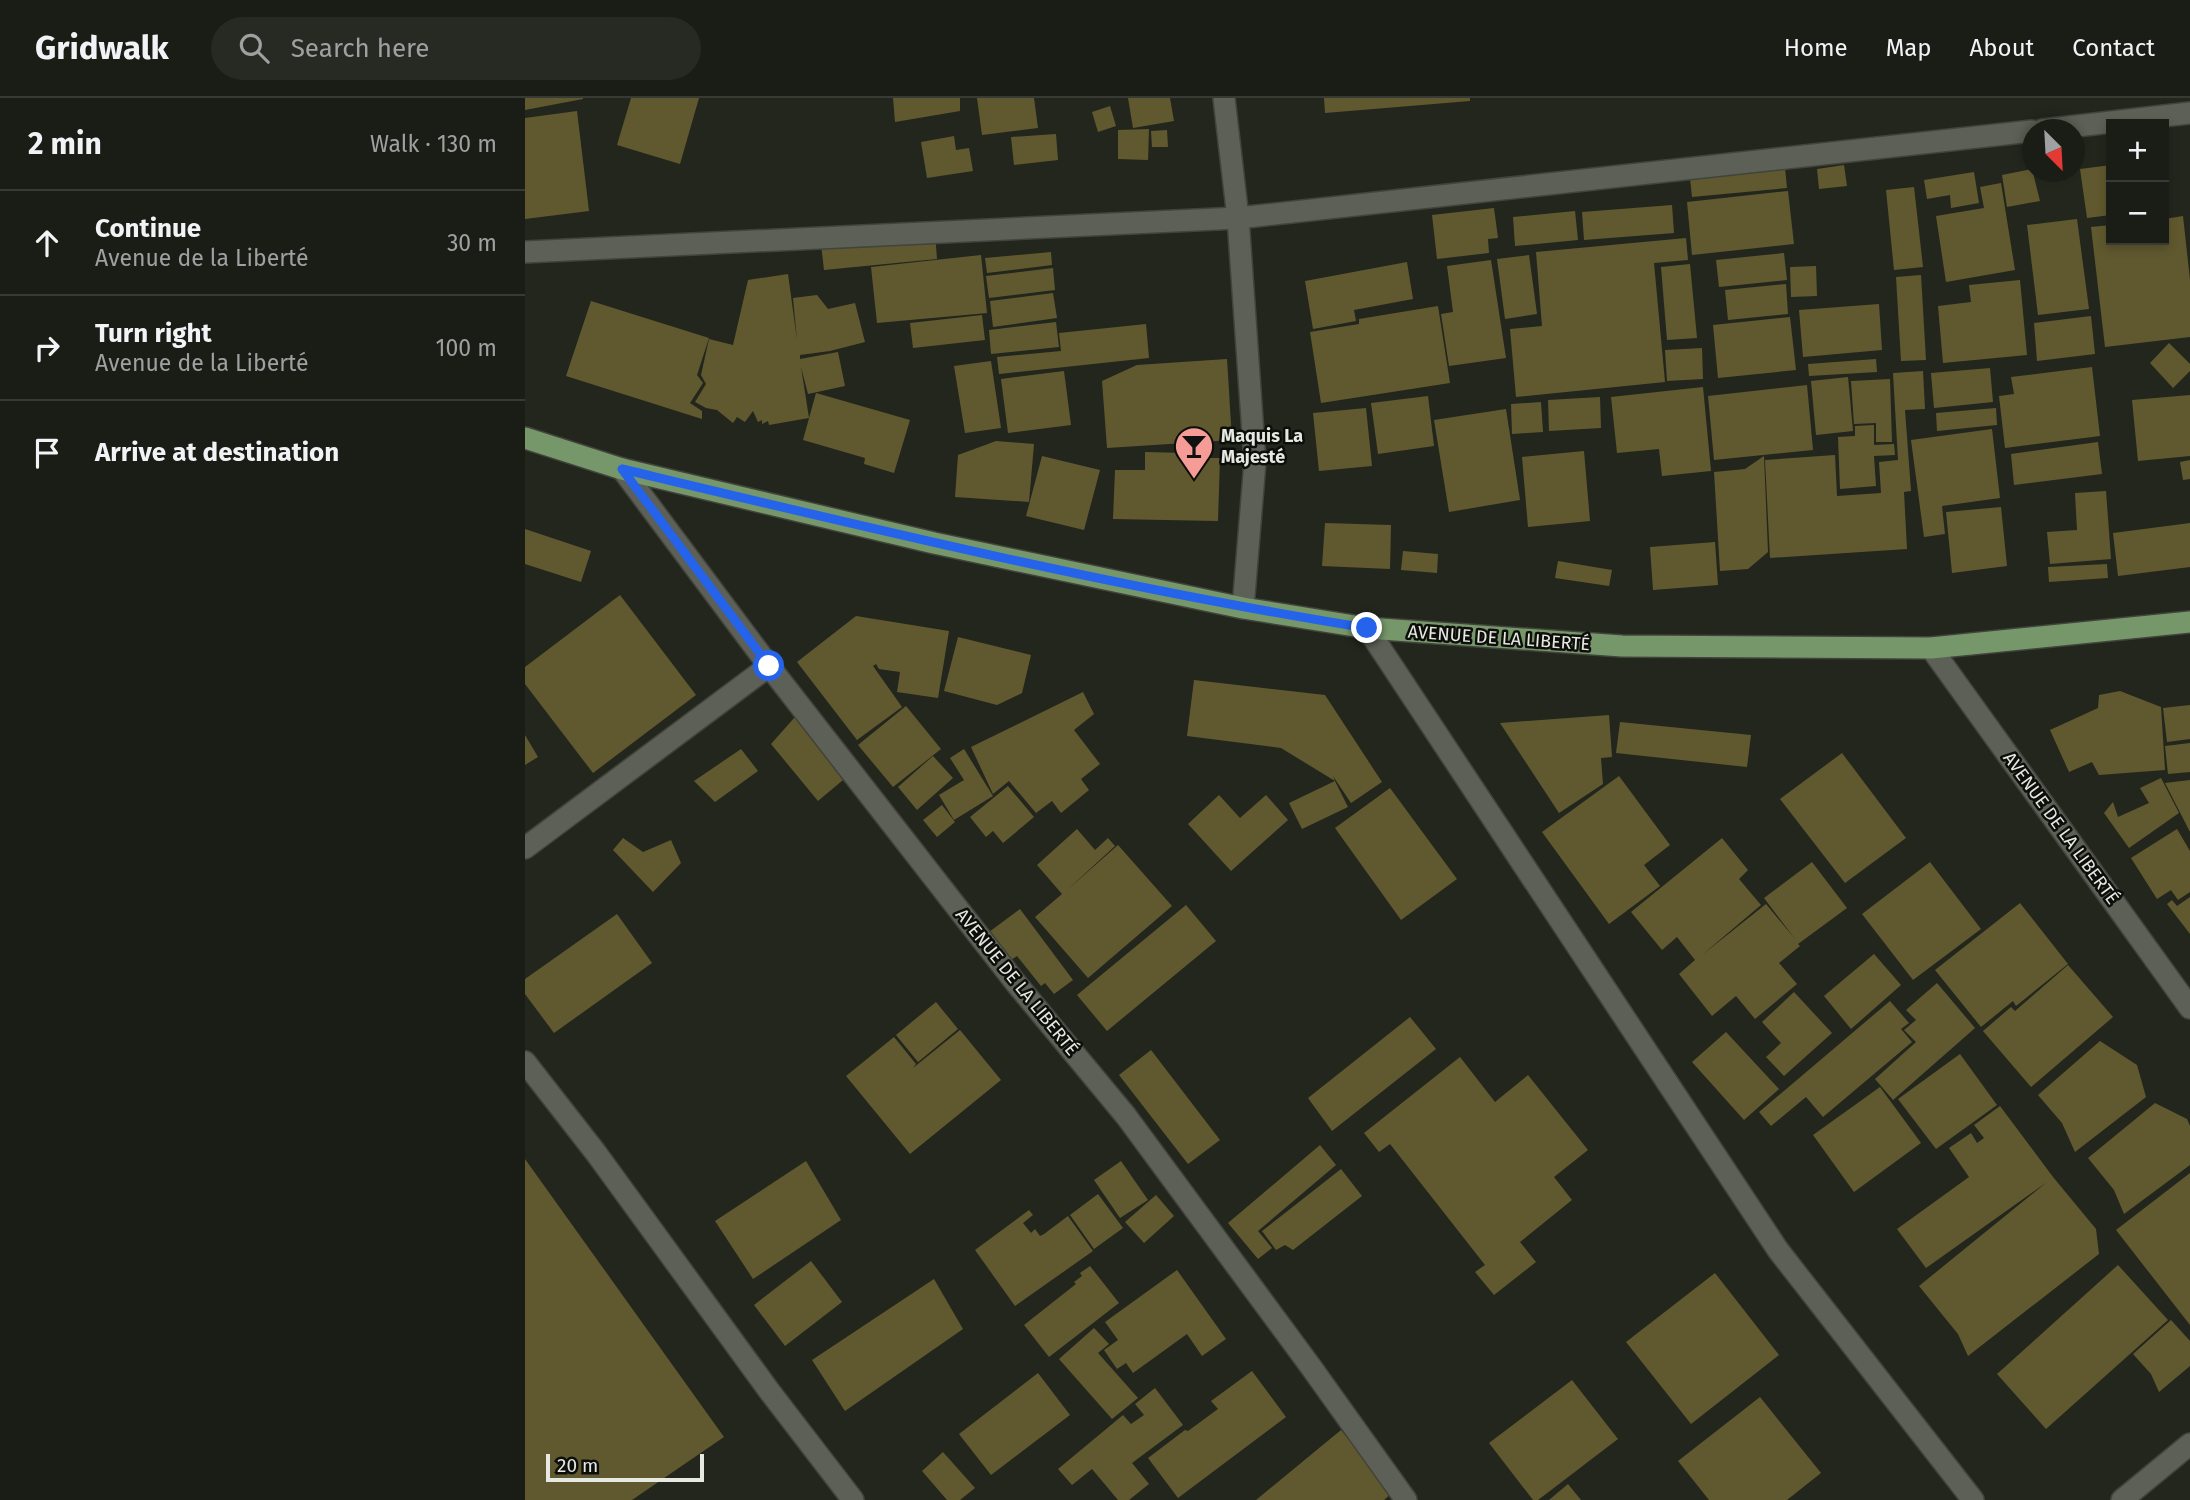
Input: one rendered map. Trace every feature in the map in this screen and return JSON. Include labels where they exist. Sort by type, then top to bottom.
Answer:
[{"type":"main road","name":"AVENUE DE LA LIBERTÉ","points":[[525,438],[622,469],[934,543],[1243,608],[1367,628],[1622,646],[1931,648],[2190,622]]},
{"type":"street","points":[[1224,98],[1238,218],[1255,462],[1243,608]]},
{"type":"street","points":[[2085,125],[2190,113]]},
{"type":"street","points":[[525,252],[1238,218],[2022,132]]},
{"type":"street","name":"AVENUE DE LA LIBERTÉ","points":[[622,469],[769,666],[1015,982],[1126,1116],[1406,1500]]},
{"type":"street","points":[[1367,628],[1778,1250],[1973,1500]]},
{"type":"street","name":"AVENUE DE LA LIBERTÉ","points":[[1931,648],[2190,1008]]},
{"type":"street","points":[[525,848],[769,666]]},
{"type":"street","points":[[525,1062],[596,1153],[770,1392],[853,1500]]},
{"type":"street","points":[[2122,1500],[2190,1444]]},
{"type":"building","points":[[525,98],[583,98],[583,99],[525,110]]},
{"type":"building","points":[[631,98],[699,98],[680,164],[617,145]]},
{"type":"building","points":[[893,98],[960,98],[960,111],[895,122]]},
{"type":"building","points":[[977,98],[1034,98],[1038,128],[982,135]]},
{"type":"building","points":[[1128,98],[1170,98],[1174,121],[1133,128]]},
{"type":"building","points":[[1324,98],[1470,98],[1470,101],[1325,113]]},
{"type":"building","points":[[1110,106],[1116,126],[1098,132],[1092,112]]},
{"type":"building","points":[[577,111],[589,211],[525,219],[525,118]]},
{"type":"building","points":[[1149,129],[1148,160],[1118,159],[1118,130]]},
{"type":"building","points":[[1167,130],[1168,147],[1152,147],[1151,131]]},
{"type":"building","points":[[1056,134],[1058,160],[1014,165],[1011,137]]},
{"type":"building","points":[[954,136],[956,150],[969,148],[973,171],[927,178],[921,142]]},
{"type":"building","points":[[1844,165],[1847,186],[1819,189],[1817,169]]},
{"type":"building","points":[[2106,166],[2106,216],[2087,218],[2082,182],[2085,182],[2085,168]]},
{"type":"building","points":[[1785,168],[1787,188],[1692,197],[1690,178]]},
{"type":"building","points":[[2022,171],[2022,182],[2035,182],[2040,201],[2007,207],[2002,175]]},
{"type":"building","points":[[1974,172],[1979,203],[1951,208],[1950,195],[1927,199],[1924,180]]},
{"type":"building","points":[[2001,183],[2015,270],[1946,282],[1936,216],[1984,208],[1980,187]]},
{"type":"building","points":[[1914,187],[1923,267],[1894,270],[1886,190]]},
{"type":"building","points":[[1788,191],[1794,244],[1692,255],[1687,202]]},
{"type":"building","points":[[1672,205],[1674,233],[1584,240],[1582,212]]},
{"type":"building","points":[[1494,208],[1498,238],[1488,239],[1489,253],[1437,259],[1432,215]]},
{"type":"building","points":[[1575,211],[1578,240],[1515,246],[1513,217]]},
{"type":"building","points":[[2183,216],[2190,280],[2190,337],[2105,347],[2091,227],[2106,226],[2106,245],[2169,245],[2169,218]]},
{"type":"building","points":[[2077,219],[2089,309],[2038,315],[2027,225]]},
{"type":"building","points":[[935,233],[937,259],[824,270],[821,244]]},
{"type":"building","points":[[1686,238],[1688,260],[1654,263],[1665,382],[1516,397],[1510,329],[1542,326],[1536,252]]},
{"type":"building","points":[[1051,252],[1052,265],[987,273],[985,258]]},
{"type":"building","points":[[1784,253],[1787,280],[1719,287],[1716,260]]},
{"type":"building","points":[[981,255],[987,313],[877,323],[871,267]]},
{"type":"building","points":[[1529,255],[1537,314],[1505,319],[1497,259]]},
{"type":"building","points":[[1491,260],[1506,358],[1449,366],[1441,314],[1453,312],[1447,266]]},
{"type":"building","points":[[1407,262],[1413,299],[1354,310],[1356,321],[1313,329],[1305,281]]},
{"type":"building","points":[[1690,264],[1697,338],[1667,340],[1661,267]]},
{"type":"building","points":[[1816,266],[1817,296],[1791,297],[1790,267]]},
{"type":"building","points":[[1053,268],[1055,290],[989,298],[986,276]]},
{"type":"building","points":[[788,274],[797,340],[793,298],[817,295],[828,309],[855,303],[865,342],[800,355],[800,359],[838,352],[845,386],[808,394],[801,367],[809,418],[769,425],[768,421],[762,424],[762,420],[758,422],[753,411],[745,422],[737,417],[733,423],[717,410],[695,402],[706,384],[701,375],[709,339],[733,345],[748,280]]},
{"type":"building","points":[[1921,275],[1926,360],[1901,361],[1896,277]]},
{"type":"building","points":[[2020,280],[2027,355],[1943,363],[1938,306],[1971,302],[1969,285]]},
{"type":"building","points":[[1786,284],[1788,314],[1728,320],[1725,290]]},
{"type":"building","points":[[1053,293],[1057,318],[993,327],[990,301]]},
{"type":"building","points":[[591,301],[709,338],[697,375],[703,383],[690,403],[702,411],[702,419],[566,376]]},
{"type":"building","points":[[1879,304],[1882,350],[1803,357],[1799,310]]},
{"type":"building","points":[[1438,306],[1450,383],[1321,403],[1310,332],[1359,324],[1359,319]]},
{"type":"building","points":[[982,315],[985,340],[913,348],[910,323]]},
{"type":"building","points":[[2091,316],[2095,354],[2037,361],[2034,323]]},
{"type":"building","points":[[1790,317],[1796,370],[1718,378],[1713,325]]},
{"type":"building","points":[[1056,322],[1059,347],[991,354],[989,330]]},
{"type":"building","points":[[1146,324],[1149,358],[999,374],[997,357],[1061,351],[1059,333]]},
{"type":"building","points":[[2169,343],[2190,364],[2190,371],[2173,388],[2150,363]]},
{"type":"building","points":[[1702,348],[1703,379],[1667,381],[1665,350]]},
{"type":"building","points":[[1227,359],[1232,440],[1107,448],[1102,381],[1137,365]]},
{"type":"building","points":[[1876,359],[1877,372],[1809,376],[1808,364]]},
{"type":"building","points":[[991,361],[1001,428],[965,433],[954,366]]},
{"type":"building","points":[[2092,367],[2100,436],[2005,448],[1999,396],[2014,394],[2011,377]]},
{"type":"building","points":[[1990,368],[1993,402],[1934,408],[1931,373]]},
{"type":"building","points":[[1064,371],[1071,425],[1008,433],[1001,379]]},
{"type":"building","points":[[1923,371],[1925,409],[1905,410],[1911,491],[1904,492],[1907,549],[1770,558],[1765,460],[1835,455],[1837,496],[1881,493],[1879,462],[1898,460],[1893,373]]},
{"type":"building","points":[[1848,377],[1853,431],[1816,435],[1811,381]]},
{"type":"building","points":[[1890,379],[1892,442],[1876,442],[1876,423],[1854,424],[1851,381]]},
{"type":"building","points":[[1807,385],[1813,450],[1714,460],[1708,396]]},
{"type":"building","points":[[1703,387],[1711,471],[1662,476],[1659,449],[1617,453],[1611,397]]},
{"type":"building","points":[[816,393],[910,420],[894,473],[864,464],[865,458],[803,440]]},
{"type":"building","points":[[2190,395],[2190,456],[2138,461],[2132,400]]},
{"type":"building","points":[[1428,396],[1434,446],[1378,454],[1371,403]]},
{"type":"building","points":[[1600,397],[1601,428],[1549,431],[1548,400]]},
{"type":"building","points":[[1541,402],[1543,432],[1512,434],[1511,404]]},
{"type":"building","points":[[1366,408],[1372,466],[1319,471],[1313,413]]},
{"type":"building","points":[[1996,408],[1997,425],[1937,431],[1936,413]]},
{"type":"building","points":[[1506,409],[1520,500],[1449,512],[1434,420]]},
{"type":"building","points":[[1874,425],[1874,445],[1894,444],[1895,455],[1874,456],[1876,486],[1840,489],[1838,437],[1855,436],[1855,426]]},
{"type":"building","points":[[1992,429],[2000,498],[1942,506],[1945,534],[1924,537],[1911,440]]},
{"type":"building","points":[[996,441],[1034,444],[1029,502],[955,497],[958,455]]},
{"type":"building","points":[[2098,442],[2102,474],[2014,485],[2011,454]]},
{"type":"building","points":[[1584,451],[1590,521],[1528,527],[1522,457]]},
{"type":"building","points":[[1145,452],[1187,453],[1187,458],[1220,458],[1218,521],[1113,519],[1115,470],[1145,470]]},
{"type":"building","points":[[1042,456],[1100,470],[1084,530],[1026,516]]},
{"type":"building","points":[[1764,456],[1768,552],[1748,569],[1720,571],[1714,472],[1745,469]]},
{"type":"building","points":[[2190,460],[2190,479],[2183,480],[2180,462]]},
{"type":"building","points":[[2106,491],[2111,559],[2050,564],[2047,532],[2077,530],[2075,493]]},
{"type":"building","points":[[2001,507],[2007,566],[1952,573],[1946,512]]},
{"type":"building","points":[[1325,523],[1391,525],[1390,569],[1322,566]]},
{"type":"building","points":[[2190,523],[2190,567],[2118,576],[2113,533]]},
{"type":"building","points":[[525,529],[591,551],[581,582],[525,564]]},
{"type":"building","points":[[1715,542],[1718,585],[1653,590],[1650,547]]},
{"type":"building","points":[[1403,551],[1438,554],[1437,573],[1401,570]]},
{"type":"building","points":[[1558,561],[1612,570],[1609,586],[1555,578]]},
{"type":"building","points":[[2107,564],[2108,578],[2049,582],[2048,567]]},
{"type":"building","points":[[620,595],[696,695],[593,773],[525,684],[525,667]]},
{"type":"building","points":[[856,616],[949,631],[938,698],[897,692],[900,672],[879,669],[876,664],[873,666],[902,707],[857,740],[797,662]]},
{"type":"building","points":[[958,637],[1031,655],[1022,693],[997,705],[944,691]]},
{"type":"building","points":[[1194,680],[1325,695],[1382,782],[1351,803],[1333,776],[1335,781],[1281,748],[1187,736]]},
{"type":"building","points":[[2120,691],[2161,707],[2165,770],[2099,775],[2092,762],[2069,772],[2050,730],[2098,708],[2099,695]]},
{"type":"building","points":[[1083,692],[1094,714],[1074,730],[1100,764],[1081,779],[1089,790],[1061,813],[1052,801],[1036,813],[1009,781],[993,794],[971,747]]},
{"type":"building","points":[[2190,705],[2190,739],[2167,742],[2163,708]]},
{"type":"building","points":[[906,706],[941,749],[893,787],[858,745]]},
{"type":"building","points":[[1609,715],[1612,757],[1601,758],[1603,784],[1559,813],[1500,723]]},
{"type":"building","points":[[795,717],[843,780],[818,801],[771,744]]},
{"type":"building","points":[[1620,722],[1751,735],[1747,767],[1616,753]]},
{"type":"building","points":[[525,735],[538,757],[525,765]]},
{"type":"building","points":[[2190,743],[2190,772],[2168,774],[2165,746]]},
{"type":"building","points":[[741,749],[758,771],[715,802],[694,781]]},
{"type":"building","points":[[964,749],[993,796],[954,820],[939,795],[964,780],[950,758]]},
{"type":"building","points":[[1842,753],[1906,838],[1845,883],[1780,799]]},
{"type":"building","points":[[933,756],[953,778],[917,810],[898,787]]},
{"type":"building","points":[[1619,776],[1670,845],[1644,865],[1660,886],[1609,924],[1542,832]]},
{"type":"building","points":[[2161,778],[2179,813],[2129,848],[2104,813],[2113,802],[2118,817],[2149,803],[2140,788]]},
{"type":"building","points":[[2190,780],[2190,832],[2165,783]]},
{"type":"building","points":[[1335,781],[1348,807],[1302,829],[1289,803]]},
{"type":"building","points":[[1008,786],[1034,817],[1003,843],[993,831],[986,837],[970,817]]},
{"type":"building","points":[[1390,788],[1457,879],[1401,920],[1335,828]]},
{"type":"building","points":[[1219,795],[1240,818],[1266,795],[1288,820],[1231,871],[1188,824]]},
{"type":"building","points":[[942,805],[955,822],[937,837],[923,820]]},
{"type":"building","points":[[1077,829],[1095,850],[1108,838],[1115,846],[1066,891],[1118,845],[1172,906],[1088,978],[1035,917],[1062,894],[1037,865]]},
{"type":"building","points":[[2177,829],[2190,851],[2190,892],[2178,900],[2171,890],[2157,899],[2131,858]]},
{"type":"building","points":[[623,838],[643,852],[671,840],[681,863],[653,892],[613,850]]},
{"type":"building","points":[[1722,838],[1748,870],[1739,879],[1761,905],[1702,955],[1766,904],[1795,939],[1764,898],[1812,862],[1847,908],[1798,944],[1800,946],[1779,963],[1797,984],[1755,1019],[1736,996],[1712,1016],[1679,974],[1695,960],[1677,937],[1662,950],[1631,912]]},
{"type":"building","points":[[1930,862],[1981,929],[1913,980],[1862,914]]},
{"type":"building","points":[[2190,897],[2190,934],[2167,904],[2172,900],[2177,906]]},
{"type":"building","points":[[2020,903],[2068,964],[2016,1006],[2013,1001],[1981,1027],[1935,970]]},
{"type":"building","points":[[1186,905],[1216,941],[1107,1031],[1077,995]]},
{"type":"building","points":[[1020,909],[1073,980],[1054,994],[1045,983],[1041,986],[1017,956],[1011,960],[989,932]]},
{"type":"building","points":[[617,914],[652,963],[554,1033],[525,994],[525,979]]},
{"type":"building","points":[[1874,954],[1901,985],[1851,1029],[1824,996]]},
{"type":"building","points":[[2068,965],[2113,1017],[2031,1087],[1983,1031],[2011,1007],[2015,1011]]},
{"type":"building","points":[[1937,983],[1975,1028],[1893,1100],[1875,1079],[1916,1042],[1904,1030],[1916,1020],[1906,1010]]},
{"type":"building","points":[[1794,992],[1832,1033],[1784,1076],[1766,1057],[1781,1043],[1762,1022]]},
{"type":"building","points":[[1890,1001],[1909,1023],[1901,1029],[1912,1042],[1823,1117],[1806,1097],[1771,1126],[1759,1112]]},
{"type":"building","points":[[936,1002],[958,1029],[918,1062],[896,1035]]},
{"type":"building","points":[[1410,1017],[1436,1049],[1332,1131],[1308,1098]]},
{"type":"building","points":[[960,1030],[1001,1080],[910,1154],[846,1076],[894,1037],[916,1064],[913,1068]]},
{"type":"building","points":[[1726,1032],[1779,1089],[1744,1120],[1692,1062]]},
{"type":"building","points":[[2100,1041],[2137,1065],[2146,1097],[2075,1152],[2062,1123],[2038,1095]]},
{"type":"building","points":[[1151,1050],[1220,1140],[1188,1164],[1119,1075]]},
{"type":"building","points":[[1960,1054],[1997,1105],[1936,1149],[1898,1099]]},
{"type":"building","points":[[1460,1057],[1495,1102],[1528,1075],[1588,1150],[1554,1177],[1572,1200],[1520,1242],[1536,1262],[1494,1295],[1475,1272],[1485,1265],[1390,1144],[1379,1152],[1364,1133]]},
{"type":"building","points":[[1880,1087],[1921,1143],[1854,1192],[1813,1135]]},
{"type":"building","points":[[2155,1103],[2187,1119],[2190,1126],[2190,1165],[2124,1214],[2114,1190],[2088,1158]]},
{"type":"building","points":[[2000,1106],[2096,1229],[2099,1254],[1968,1356],[1958,1334],[1919,1286],[2047,1182],[1926,1268],[1897,1229],[1969,1177],[1949,1148],[1971,1133],[1977,1143],[1984,1138],[1974,1125]]},
{"type":"building","points":[[1320,1145],[1336,1165],[1258,1231],[1272,1248],[1258,1259],[1228,1223]]},
{"type":"building","points":[[525,1159],[724,1437],[632,1500],[525,1500]]},
{"type":"building","points":[[806,1161],[841,1220],[753,1279],[715,1221]]},
{"type":"building","points":[[1121,1161],[1148,1200],[1120,1218],[1094,1180]]},
{"type":"building","points":[[1341,1169],[1362,1196],[1293,1250],[1285,1245],[1276,1250],[1262,1231]]},
{"type":"building","points":[[2190,1173],[2190,1325],[2116,1230]]},
{"type":"building","points":[[1098,1194],[1123,1228],[1094,1249],[1070,1215]]},
{"type":"building","points":[[1156,1195],[1174,1216],[1144,1243],[1125,1222]]},
{"type":"building","points":[[1029,1210],[1033,1215],[1023,1223],[1031,1233],[1035,1229],[1040,1236],[1068,1216],[1093,1251],[1015,1306],[975,1250]]},
{"type":"building","points":[[811,1261],[842,1302],[785,1346],[754,1305]]},
{"type":"building","points":[[2118,1265],[2168,1320],[2046,1429],[1997,1374]]},
{"type":"building","points":[[1090,1266],[1119,1303],[1049,1357],[1024,1325],[1076,1284],[1074,1282],[1082,1276],[1080,1273]]},
{"type":"building","points":[[1177,1270],[1226,1339],[1202,1356],[1187,1334],[1133,1373],[1126,1363],[1117,1369],[1104,1350],[1118,1340],[1105,1322]]},
{"type":"building","points":[[1715,1273],[1779,1355],[1691,1424],[1626,1342]]},
{"type":"building","points":[[934,1279],[963,1329],[845,1411],[812,1360]]},
{"type":"building","points":[[2171,1320],[2190,1341],[2190,1366],[2159,1392],[2151,1374],[2133,1354]]},
{"type":"building","points":[[1094,1328],[1109,1344],[1098,1353],[1138,1398],[1112,1419],[1059,1359]]},
{"type":"building","points":[[1252,1371],[1286,1417],[1178,1498],[1148,1458],[1218,1409],[1211,1401]]},
{"type":"building","points":[[1038,1373],[1070,1415],[991,1475],[959,1434]]},
{"type":"building","points":[[1572,1380],[1618,1439],[1538,1500],[1533,1500],[1489,1443]]},
{"type":"building","points":[[1155,1388],[1183,1425],[1132,1463],[1149,1484],[1129,1500],[1118,1500],[1092,1469],[1072,1485],[1058,1469],[1123,1415],[1131,1424],[1144,1415],[1135,1404]]},
{"type":"building","points":[[1760,1397],[1821,1473],[1787,1500],[1709,1500],[1678,1461]]},
{"type":"building","points":[[1341,1430],[1392,1493],[1384,1500],[1256,1500]]},
{"type":"building","points":[[943,1452],[975,1488],[960,1500],[947,1500],[922,1471]]},
{"type":"building","points":[[1568,1484],[1581,1500],[1549,1500]]},
{"type":"place","name":"Maquis La Majesté","points":[[1194,480]]},
{"type":"route","points":[[769,666],[622,469],[934,543],[1243,608],[1367,628]]}]
